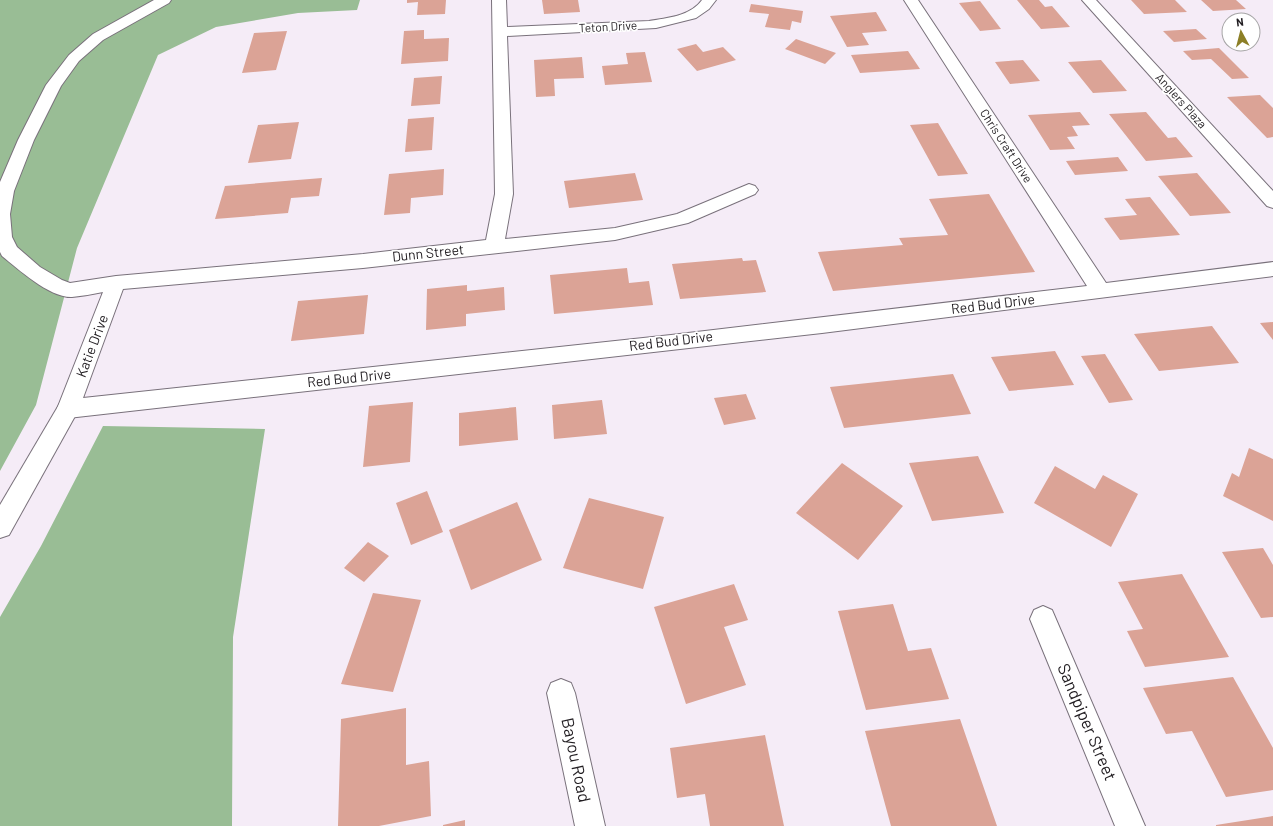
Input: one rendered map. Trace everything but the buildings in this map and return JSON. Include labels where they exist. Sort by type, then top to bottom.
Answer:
[{"type":"street","name":"Dunn Street","points":[[164,0],[98,37],[74,58],[44,103],[16,161],[5,191],[1,214],[3,237],[9,250],[33,272],[55,285],[70,290],[116,283],[355,261],[615,234],[682,219],[750,190]]},
{"type":"street","points":[[494,246],[504,194],[499,0]]},
{"type":"street","name":"Teton Drive","points":[[500,32],[656,24],[671,21],[698,12],[709,0]]},
{"type":"street","name":"Chris Craft Drive","points":[[911,0],[1101,291]]},
{"type":"street","name":"Anglers Plaza","points":[[1089,0],[1273,202]]},
{"type":"street","name":"Red Bud Drive","points":[[68,409],[514,360],[1101,291],[1273,269]]},
{"type":"street","name":"Katie Drive","points":[[0,527],[68,409],[116,283]]},
{"type":"street","name":"Sandpiper Street","points":[[1043,619],[1130,826]]},
{"type":"street","name":"Bayou Road","points":[[561,693],[590,826]]},
{"type":"green space","points":[[0,0],[360,0],[357,10],[298,13],[216,27],[158,55],[77,248],[36,405],[0,471]]},
{"type":"green space","points":[[103,426],[265,429],[233,637],[232,826],[0,826],[0,617],[41,546]]}]
